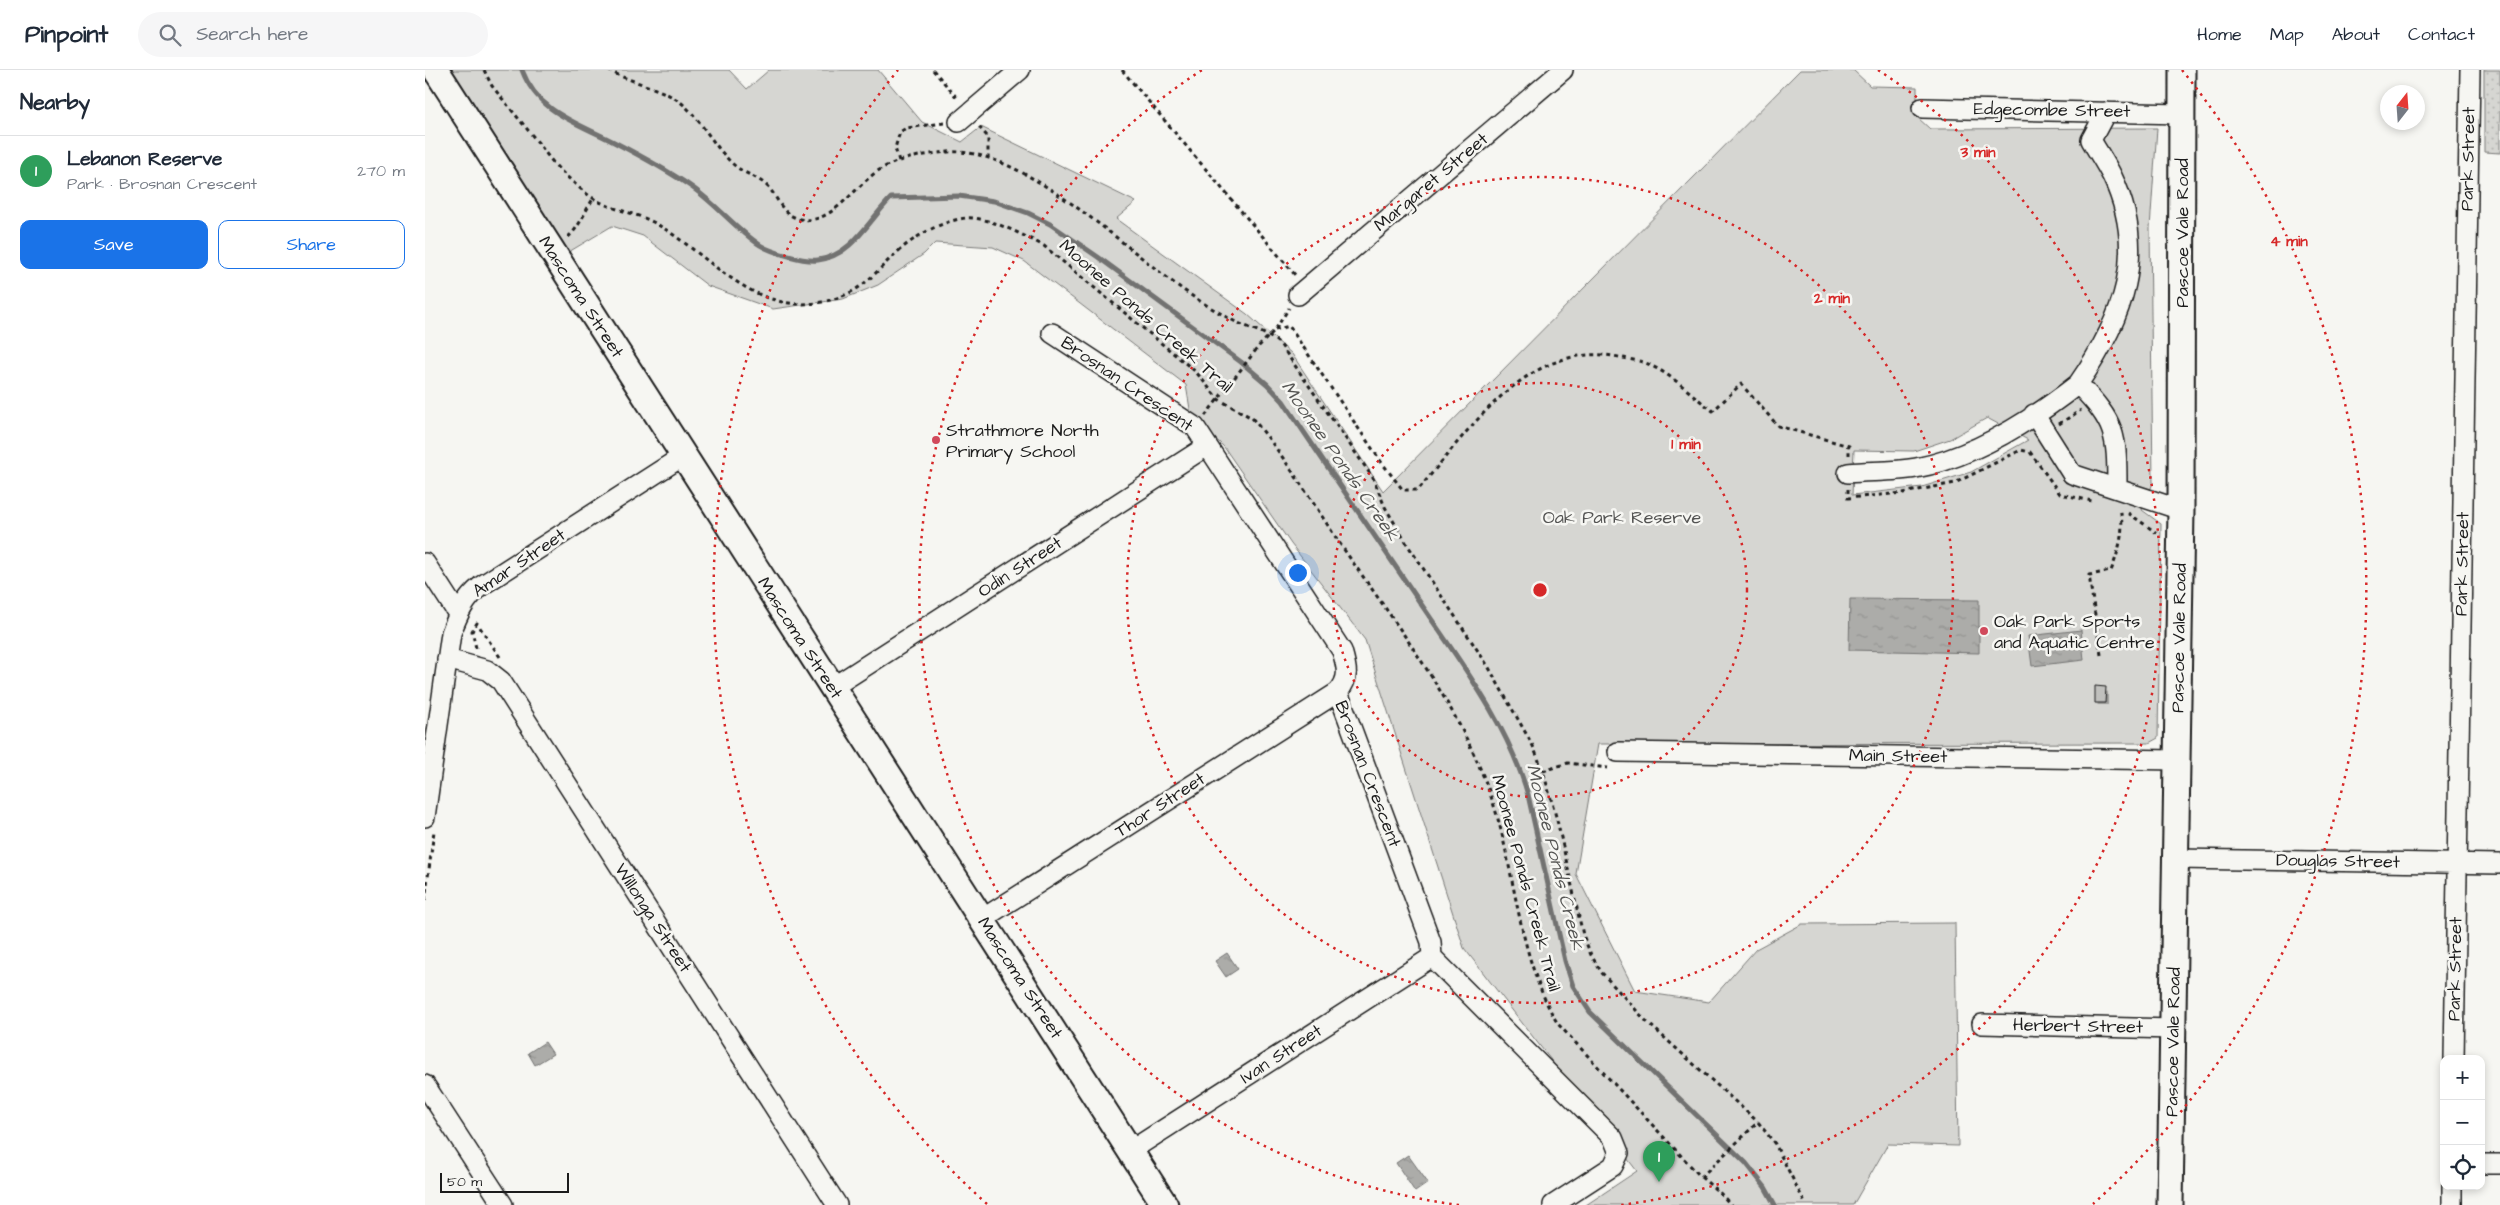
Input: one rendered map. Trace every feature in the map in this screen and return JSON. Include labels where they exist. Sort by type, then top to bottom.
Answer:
[{"type":"main road","name":"Mascoma Street","points":[[436,70],[1165,1205]]},
{"type":"main road","name":"Pascoe Vale Road","points":[[2170,1205],[2181,510],[2182,70]]},
{"type":"street","points":[[965,117],[1020,70]]},
{"type":"street","name":"Margaret Street","points":[[1303,291],[1563,70]]},
{"type":"street","name":"Park Street","points":[[2454,1055],[2470,70]]},
{"type":"street","name":"Edgecombe Street","points":[[1922,108],[2182,114]]},
{"type":"street","points":[[1848,472],[1917,468],[1947,459],[2001,434],[2078,384],[2107,338],[2125,292],[2129,270],[2129,227],[2112,176],[2091,140],[2106,112]]},
{"type":"street","name":"Brosnan Crescent","points":[[1052,333],[1195,427],[1342,651],[1348,672],[1344,684],[1338,692],[1431,942],[1432,957]]},
{"type":"street","points":[[2078,384],[2101,407],[2111,426],[2117,446],[2117,487]]},
{"type":"street","points":[[2034,414],[2072,474],[2117,487],[2181,510]]},
{"type":"street","name":"Odin Street","points":[[833,687],[1207,446]]},
{"type":"street","name":"Amar Street","points":[[430,821],[451,633],[458,614],[468,597],[481,586],[683,456]]},
{"type":"street","points":[[425,563],[458,614]]},
{"type":"street","name":"Willonga Street","points":[[447,659],[487,670],[501,680],[837,1205]]},
{"type":"street","name":"Thor Street","points":[[982,919],[1338,692]]},
{"type":"street","name":"Main Street","points":[[1615,760],[2177,760]]},
{"type":"street","name":"Douglas Street","points":[[2175,859],[2500,864]]},
{"type":"street","points":[[1432,957],[1613,1138],[1619,1153],[1613,1166],[1553,1205]]},
{"type":"street","name":"Ivan Street","points":[[1130,1151],[1432,957]]},
{"type":"street","name":"Herbert Street","points":[[1982,1024],[2173,1029]]},
{"type":"street","points":[[425,1085],[503,1205]]},
{"type":"street","points":[[2485,1164],[2500,1164]]},
{"type":"street","points":[[2452,1190],[2452,1205]]},
{"type":"path","name":"Moonee Ponds Creek Trail","points":[[484,70],[492,86],[562,172],[593,199],[655,223],[729,279],[765,298],[793,304],[820,302],[849,295],[873,278],[913,240],[937,226],[967,218],[997,224],[1023,234],[1044,246],[1196,372],[1218,399],[1241,410],[1262,430],[1416,653],[1457,721],[1487,783],[1507,856],[1533,972],[1544,1002],[1558,1024],[1701,1177],[1731,1205]]},
{"type":"path","points":[[608,70],[668,94],[684,105],[734,165],[767,186],[784,210],[794,218],[814,218],[835,210],[869,177],[882,168],[899,161],[949,152],[969,153],[988,158],[1027,175],[1055,193],[1195,297],[1232,320],[1269,335],[1280,344],[1373,478],[1385,507],[1407,544],[1511,703],[1533,746],[1543,771],[1569,868],[1583,935],[1598,967],[1647,1022],[1758,1122],[1775,1144],[1806,1205]]},
{"type":"path","points":[[933,70],[965,117],[988,137],[988,158]]},
{"type":"path","points":[[1122,70],[1303,291],[1275,330],[1259,346],[1195,427]]},
{"type":"path","points":[[899,161],[895,148],[900,132],[906,128],[965,117]]},
{"type":"path","points":[[550,248],[575,231],[580,219],[593,199]]},
{"type":"path","points":[[1275,330],[1289,326],[1382,463],[1403,490],[1418,490],[1483,414],[1515,384],[1533,372],[1559,360],[1588,354],[1617,357],[1651,365],[1673,378],[1713,411],[1741,384],[1778,426],[1849,446],[1849,498],[1903,493],[1955,483],[2021,450],[2030,452],[2063,434],[2059,423],[2084,408],[2091,417],[2101,407]]},
{"type":"path","points":[[2030,452],[2060,494],[2094,502]]},
{"type":"path","points":[[2111,505],[2120,507],[2157,532]]},
{"type":"path","points":[[2101,655],[2089,575],[2111,571],[2119,548],[2123,523],[2120,507]]},
{"type":"path","points":[[1543,771],[1568,763],[1615,760]]},
{"type":"path","points":[[425,900],[430,821]]},
{"type":"path","points":[[1701,1177],[1746,1131],[1758,1122]]},
{"type":"green space","name":"Oak Park Reserve","points":[[452,70],[729,70],[747,89],[769,70],[878,70],[922,122],[962,142],[981,127],[1136,202],[1116,219],[1247,314],[1292,354],[1383,491],[1800,70],[1853,70],[1870,86],[1917,87],[1917,117],[1930,129],[2157,128],[2150,228],[2153,483],[2142,510],[2161,524],[2158,738],[2149,743],[1598,744],[1576,874],[1635,991],[1709,1002],[1756,949],[1802,924],[1955,923],[1958,1146],[1888,1144],[1853,1205],[1586,1205],[1637,1171],[1464,948],[1365,640],[1291,544],[1224,447],[1191,415],[1186,385],[1024,261],[993,247],[935,243],[924,254],[878,285],[843,299],[773,309],[708,286],[643,236],[612,226],[567,253]],"holes":[[[1987,418],[2028,440],[1971,472],[1922,487],[1852,495],[1854,450],[1914,451],[1950,439]]]},
{"type":"green space","points":[[2484,70],[2500,70],[2500,153],[2484,152]]},
{"type":"water","points":[[1850,599],[1979,600],[1979,653],[1849,650]]},
{"type":"water","points":[[2081,630],[2084,660],[2032,666],[2028,636]]},
{"type":"water","points":[[1227,953],[1238,969],[1226,977],[1215,961]]},
{"type":"water","points":[[545,1042],[553,1054],[535,1065],[528,1053]]},
{"type":"water","points":[[1408,1155],[1428,1183],[1415,1192],[1396,1163]]},
{"type":"building","points":[[2095,686],[2106,687],[2105,703],[2095,703]]},
{"type":"waterway","name":"Moonee Ponds Creek","points":[[522,70],[529,85],[549,107],[684,182],[702,195],[751,239],[772,251],[812,260],[830,257],[841,252],[859,236],[891,198],[959,196],[994,201],[1028,213],[1050,224],[1241,362],[1267,384],[1283,401],[1451,647],[1496,719],[1519,769],[1528,795],[1565,961],[1573,986],[1590,1012],[1746,1163],[1765,1187],[1775,1205]]},
{"type":"place","name":"Strathmore North Primary School","points":[[936,440]]},
{"type":"place","name":"Oak Park Sports and Aquatic Centre","points":[[1984,631]]},
{"type":"place","name":"Lebanon Reserve","points":[[1659,1182]]}]
